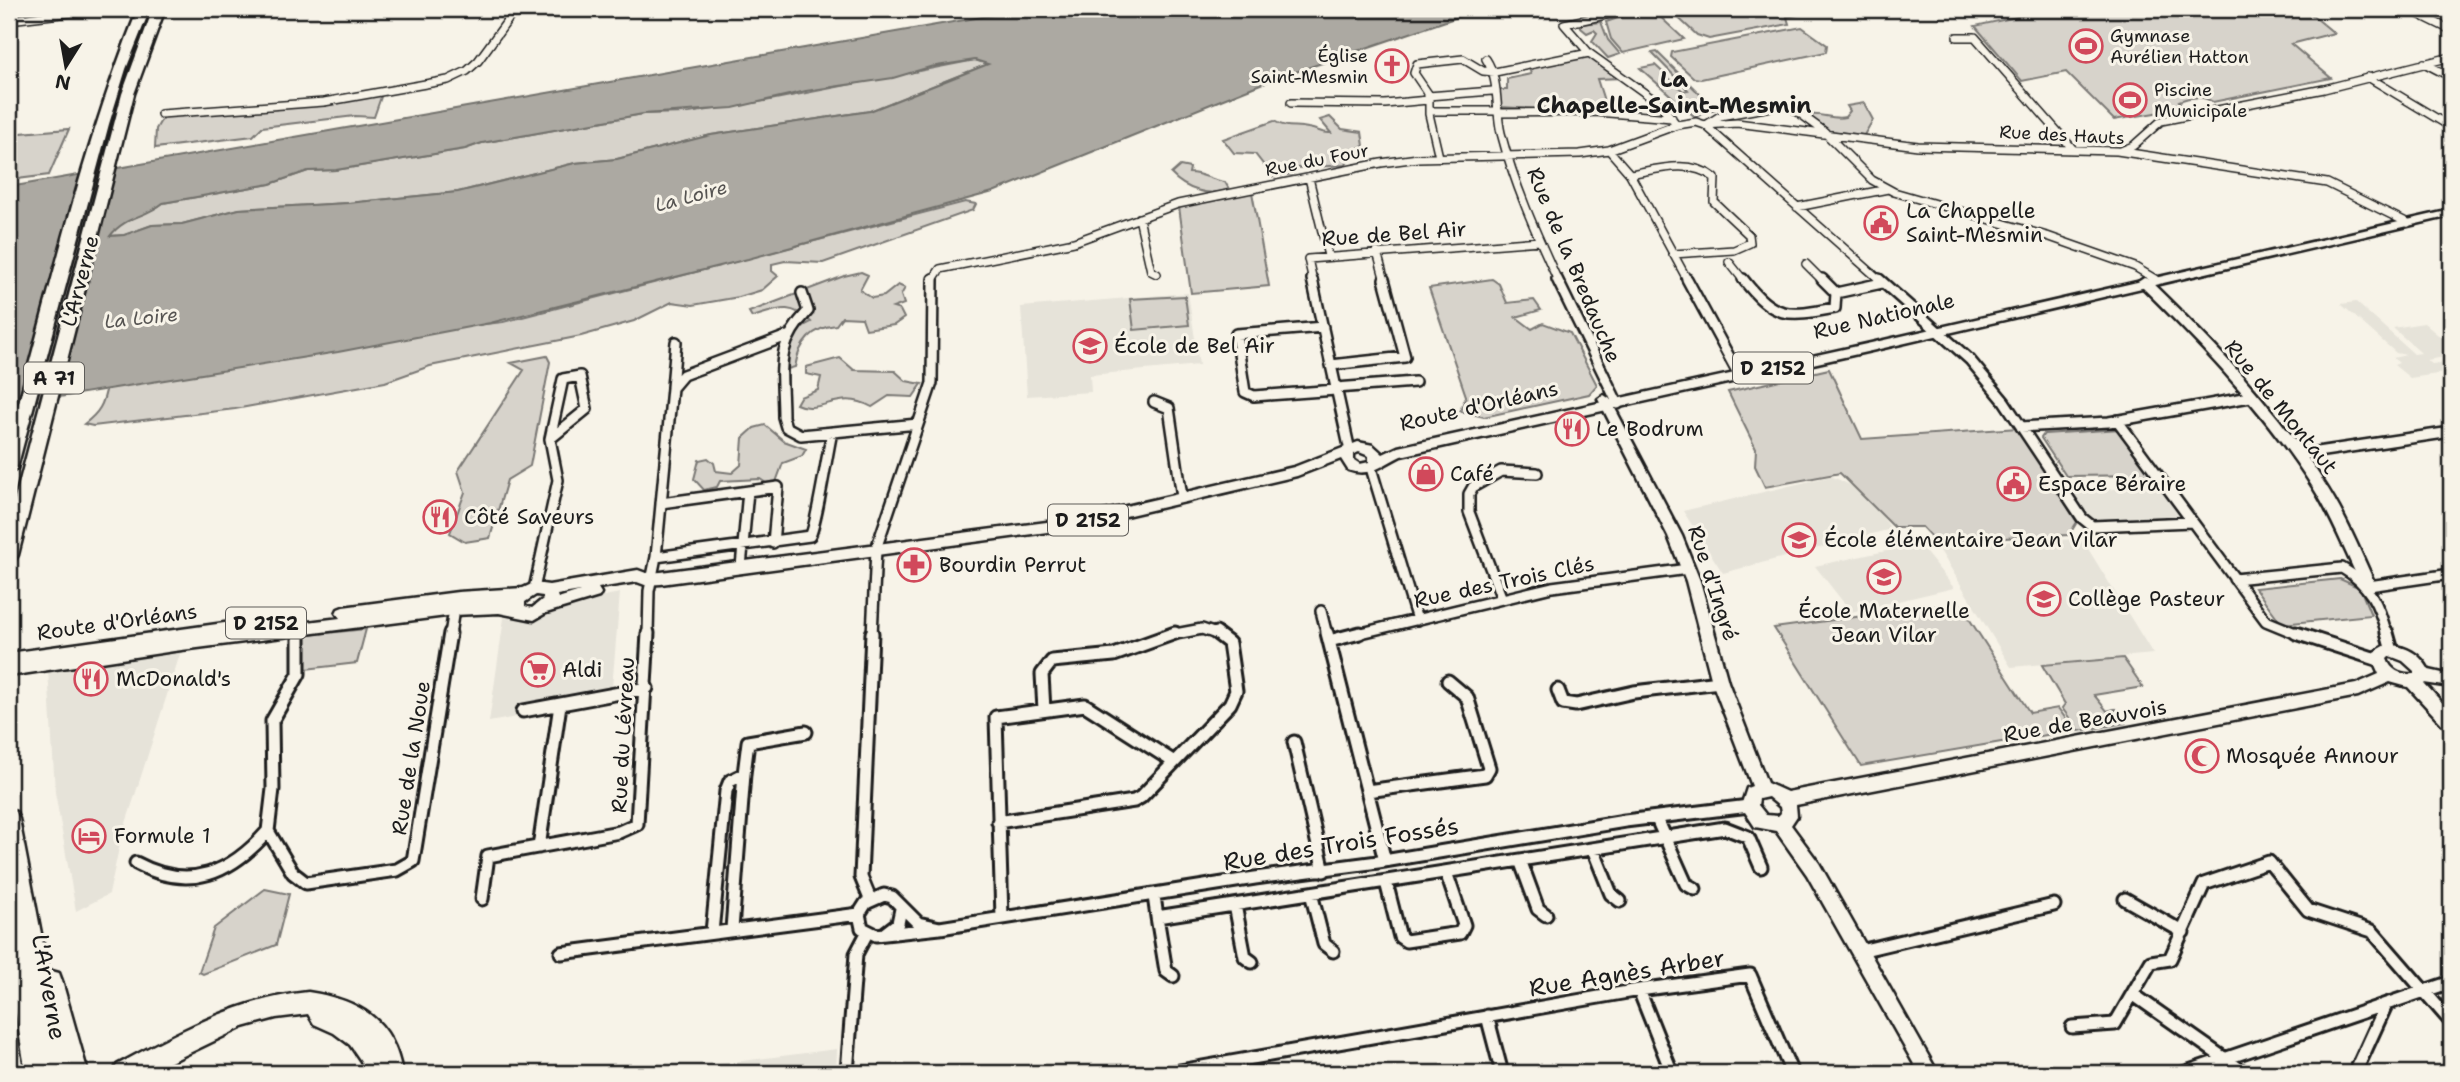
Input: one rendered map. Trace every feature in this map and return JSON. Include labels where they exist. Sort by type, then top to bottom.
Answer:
[{"type":"highway","name":"L'Arverne","points":[[9,468],[94,154],[120,69],[144,9]]},
{"type":"highway","name":"L'Arverne","points":[[9,555],[134,73],[159,9]]},
{"type":"highway","points":[[9,819],[56,1073]]},
{"type":"highway","name":"L'Arverne","points":[[9,910],[38,1073]]},
{"type":"highway","points":[[40,980],[51,981],[76,1073]]},
{"type":"highway","points":[[125,1073],[235,1018],[256,1011],[303,1004],[344,1011],[358,1018],[373,1031],[386,1050],[390,1073]]},
{"type":"highway","points":[[138,1073],[212,1037],[257,1021],[286,1015],[321,1016],[340,1022],[365,1042],[377,1073]]},
{"type":"main road","name":"Rue Nationale","points":[[1611,401],[2451,214]]},
{"type":"main road","name":"Rue de Montaut","points":[[2144,282],[2250,397],[2297,454],[2341,524],[2369,586]]},
{"type":"main road","name":"Route d'Orléans","points":[[1361,461],[1396,447],[1611,401]]},
{"type":"main road","name":"Route d'Orléans","points":[[876,549],[1070,524],[1297,471],[1361,461],[1611,401]]},
{"type":"main road","name":"Rue d'Ingré","points":[[1611,401],[1688,569],[1720,682],[1762,790]]},
{"type":"main road","name":"D 2152","points":[[547,607],[586,594],[636,586],[648,579],[876,549]]},
{"type":"main road","name":"Route d'Orléans","points":[[9,659],[121,641],[638,576],[648,579]]},
{"type":"main road","points":[[517,609],[516,605],[535,591],[551,596],[547,607]]},
{"type":"main road","name":"Route d'Orléans","points":[[9,670],[454,609],[489,607],[517,609],[527,614],[547,607]]},
{"type":"main road","points":[[2451,681],[2418,678],[2391,676],[2379,660],[2381,653],[2392,651],[2415,662],[2418,678],[2451,722]]},
{"type":"main road","name":"Rue de Beauvois","points":[[1784,800],[2358,690],[2391,676]]},
{"type":"main road","points":[[1781,824],[1790,811],[1784,800],[1774,792],[1762,790],[1750,797],[1749,806],[1761,822],[1781,824],[1813,869],[1929,1073]]},
{"type":"street","points":[[9,20],[104,9]]},
{"type":"street","points":[[160,114],[324,102],[447,80],[467,71],[478,61],[516,9]]},
{"type":"street","points":[[1633,9],[1564,24],[1590,52],[1646,94],[1674,121]]},
{"type":"street","points":[[2408,9],[2451,30]]},
{"type":"street","points":[[1957,37],[1975,37],[2072,148]]},
{"type":"street","points":[[1439,157],[1428,97],[1414,73],[1417,64],[1466,59],[1483,71],[1495,72],[1590,52]]},
{"type":"street","points":[[2117,151],[2133,146],[2161,121],[2451,57]]},
{"type":"street","points":[[1486,59],[1495,72]]},
{"type":"street","points":[[2424,63],[2451,77]]},
{"type":"street","name":"Rue de la Bredauche","points":[[1495,72],[1492,91],[1508,156],[1540,241],[1611,401]]},
{"type":"street","points":[[2368,77],[2451,127]]},
{"type":"street","points":[[1291,103],[1385,104],[1492,91]]},
{"type":"street","points":[[1705,125],[1720,116],[1782,105],[1791,107],[1810,128]]},
{"type":"street","points":[[1429,111],[1596,112],[1674,121]]},
{"type":"street","name":"Rue du Four","points":[[918,424],[934,371],[932,281],[940,269],[1052,248],[1178,204],[1400,160],[1609,150],[1674,121],[1705,125]]},
{"type":"street","points":[[1705,125],[1737,123],[1810,128],[1829,135],[1872,180],[1888,189],[2047,236],[2136,267],[2144,282]]},
{"type":"street","points":[[1705,125],[1970,360],[2021,427],[2081,518],[2092,526],[2110,528],[2192,522]]},
{"type":"street","name":"Rue des Hauts","points":[[1829,135],[1918,146],[2117,151],[2327,183],[2408,223]]},
{"type":"street","points":[[1609,150],[1630,174],[1737,373]]},
{"type":"street","points":[[1630,174],[1694,166],[1705,169],[1714,178],[1714,202],[1749,235],[1750,243],[1734,250],[1672,254]]},
{"type":"street","points":[[1308,178],[1328,256]]},
{"type":"street","points":[[1797,207],[1888,189]]},
{"type":"street","points":[[1139,218],[1151,271],[1157,274]]},
{"type":"street","name":"Rue de Bel Air","points":[[1417,620],[1361,461],[1347,436],[1307,261],[1328,256],[1540,241]]},
{"type":"street","points":[[1331,365],[1397,360],[1405,357],[1377,253]]},
{"type":"street","points":[[1729,262],[1771,312],[1784,317],[1835,308],[1836,293],[1806,264]]},
{"type":"street","points":[[1836,293],[1882,284]]},
{"type":"street","points":[[802,292],[808,311],[787,336],[783,345],[783,405],[786,427],[792,433],[801,435],[918,424],[876,549],[862,877],[870,899]]},
{"type":"street","points":[[1323,327],[1236,334],[1245,392],[1254,396],[1415,382]]},
{"type":"street","points":[[672,388],[683,375],[787,336]]},
{"type":"street","name":"Rue du Lévreau","points":[[482,899],[488,856],[619,832],[637,824],[647,688],[648,579],[656,557],[676,342]]},
{"type":"street","points":[[535,591],[558,480],[550,439],[563,379],[580,376],[587,409],[550,439]]},
{"type":"street","points":[[2021,427],[2117,420],[2250,397]]},
{"type":"street","points":[[1154,402],[1169,408],[1182,497]]},
{"type":"street","points":[[2117,420],[2261,616],[2274,626],[2379,660]]},
{"type":"street","points":[[656,557],[810,536],[815,529],[816,505],[832,432]]},
{"type":"street","points":[[2297,454],[2451,432]]},
{"type":"street","points":[[1502,598],[1469,512],[1469,494],[1474,487],[1501,471],[1524,470],[1537,473]]},
{"type":"street","points":[[661,503],[778,487],[773,543]]},
{"type":"street","points":[[741,567],[748,491]]},
{"type":"street","points":[[2234,579],[2342,568],[2369,586],[2451,574]]},
{"type":"street","name":"Rue des Trois Clés","points":[[1329,642],[1502,598],[1568,585],[1688,569]]},
{"type":"street","name":"Rue de Montaut","points":[[2369,586],[2392,651]]},
{"type":"street","name":"Rue de la Noue","points":[[268,831],[277,841],[292,874],[306,883],[397,870],[414,861],[454,609]]},
{"type":"street","points":[[1321,611],[1385,861]]},
{"type":"street","points":[[136,863],[153,874],[187,878],[216,872],[237,862],[268,831],[273,789],[272,720],[299,674],[299,629]]},
{"type":"street","points":[[998,822],[1134,801],[1141,797],[1230,704],[1236,691],[1229,643],[1213,631],[1198,630],[1170,634],[1137,650],[1116,655],[1052,659],[1044,666],[1041,675],[1044,710]]},
{"type":"street","points":[[1367,791],[1485,775],[1489,768],[1467,697],[1448,681]]},
{"type":"street","points":[[1558,690],[1563,703],[1576,705],[1634,692],[1720,682]]},
{"type":"street","points":[[523,711],[647,688]]},
{"type":"street","points":[[539,847],[560,705]]},
{"type":"street","points":[[1002,918],[996,717],[1085,705],[1174,762]]},
{"type":"street","points":[[732,929],[748,742],[806,732]]},
{"type":"street","points":[[1294,742],[1324,871]]},
{"type":"street","points":[[712,932],[726,791],[730,781],[744,774]]},
{"type":"street","name":"Rue des Trois Fossés","points":[[884,933],[940,928],[1324,871],[1448,848],[1749,806]]},
{"type":"street","points":[[1657,819],[1686,884],[1695,889]]},
{"type":"street","points":[[1157,917],[1725,828],[1748,837],[1761,867]]},
{"type":"street","points":[[1593,849],[1611,894],[1620,901]]},
{"type":"street","points":[[1520,860],[1538,909],[1546,915]]},
{"type":"street","points":[[2072,1027],[2115,1024],[2151,962],[2170,959],[2204,884],[2269,862],[2308,911],[2372,932],[2451,1022]]},
{"type":"street","points":[[1386,882],[1400,936],[1406,941],[1460,933],[1464,925],[1447,872]]},
{"type":"street","points":[[1311,893],[1324,944],[1333,951]]},
{"type":"street","points":[[867,933],[859,922],[859,914],[870,899],[884,895],[892,897],[901,909],[918,923],[940,928]]},
{"type":"street","points":[[1154,896],[1166,971],[1173,976]]},
{"type":"street","points":[[2125,899],[2183,932]]},
{"type":"street","points":[[1234,905],[1245,957],[1252,962]]},
{"type":"street","points":[[1860,951],[2054,905]]},
{"type":"street","points":[[867,933],[884,933],[898,923],[901,909]]},
{"type":"street","points":[[561,953],[859,914]]},
{"type":"street","points":[[847,1073],[856,954],[867,933]]},
{"type":"street","name":"Rue Agnès Arber","points":[[1168,1073],[1639,990],[1750,975],[1793,1073]]},
{"type":"street","points":[[2183,1073],[2451,982]]},
{"type":"street","points":[[1639,990],[1672,1073]]},
{"type":"street","points":[[2134,995],[2245,1073]]},
{"type":"street","points":[[2355,1073],[2386,1005]]},
{"type":"street","points":[[1487,1016],[1502,1073]]},
{"type":"shaded area","points":[[1645,9],[1649,13],[1655,12],[1684,39],[1623,53],[1611,39],[1606,22]]},
{"type":"shaded area","points":[[1674,9],[1824,10],[1787,17],[1789,24],[1709,39],[1697,35],[1673,13]]},
{"type":"shaded area","points":[[2054,9],[2305,9],[2334,33],[2291,44],[2331,78],[2213,102],[2201,98],[2188,99],[2179,101],[2184,108],[2114,120],[2066,72],[2022,81],[1975,26]]},
{"type":"shaded area","points":[[1601,22],[1608,40],[1620,54],[1608,58],[1592,41],[1597,33],[1594,30],[1587,33],[1581,28],[1581,24]]},
{"type":"shaded area","points":[[1802,27],[1827,45],[1826,52],[1701,79],[1694,78],[1671,57],[1672,52]]},
{"type":"shaded area","points":[[1657,52],[1715,109],[1695,117],[1640,68],[1655,65],[1683,91],[1688,90],[1652,53]]},
{"type":"shaded area","points":[[1591,56],[1621,78],[1597,79],[1606,107],[1538,112],[1536,109],[1501,107],[1497,90],[1507,90],[1507,79],[1531,74],[1529,68]]},
{"type":"shaded area","points":[[975,60],[988,64],[870,111],[711,135],[617,159],[575,163],[458,192],[348,203],[239,209],[182,224],[152,225],[125,235],[110,236],[122,224],[163,203],[270,184],[308,171],[336,170],[465,149],[482,143],[643,114],[689,113],[765,101]]},
{"type":"shaded area","points":[[382,94],[374,117],[355,116],[262,127],[253,136],[155,148],[156,129],[163,117]]},
{"type":"shaded area","points":[[1864,103],[1873,120],[1864,135],[1828,131],[1810,115],[1845,117],[1850,111],[1847,106]]},
{"type":"shaded area","points":[[1330,117],[1342,129],[1362,132],[1364,146],[1351,151],[1346,165],[1297,168],[1293,174],[1273,177],[1255,154],[1234,153],[1223,139],[1274,121],[1287,126],[1331,133],[1320,120]]},
{"type":"shaded area","points":[[69,129],[49,175],[9,180],[9,134]]},
{"type":"shaded area","points":[[1180,166],[1190,168],[1189,173],[1225,182],[1229,189],[1213,193],[1190,188],[1171,174]]},
{"type":"shaded area","points":[[1252,192],[1269,286],[1191,293],[1179,207]]},
{"type":"shaded area","points":[[965,202],[976,204],[973,210],[823,263],[785,261],[772,264],[772,271],[778,276],[762,290],[739,297],[693,305],[672,302],[634,321],[581,336],[430,366],[385,382],[235,409],[93,426],[84,424],[100,407],[107,385],[451,328],[503,322]]},
{"type":"shaded area","points":[[861,272],[868,275],[860,290],[872,298],[884,296],[898,285],[905,288],[901,295],[904,304],[893,308],[900,310],[904,318],[894,325],[866,329],[862,318],[842,317],[836,325],[813,333],[803,344],[795,367],[788,369],[788,345],[792,335],[811,322],[789,309],[752,317],[749,312]]},
{"type":"shaded area","points":[[1492,279],[1499,284],[1507,303],[1534,300],[1541,310],[1516,317],[1532,329],[1543,323],[1570,333],[1597,385],[1589,394],[1484,417],[1460,411],[1466,396],[1429,288]]},
{"type":"shaded area","points":[[1188,293],[1199,365],[1090,375],[1091,392],[1027,396],[1021,307]]},
{"type":"shaded area","points":[[1185,296],[1189,325],[1134,330],[1130,299]]},
{"type":"shaded area","points":[[2356,302],[2414,354],[2421,353],[2393,328],[2424,323],[2451,346],[2451,356],[2427,360],[2432,364],[2440,363],[2451,372],[2410,378],[2394,365],[2399,363],[2393,358],[2406,355],[2396,353],[2341,304]]},
{"type":"shaded area","points":[[547,356],[550,362],[530,466],[507,480],[490,538],[465,542],[450,533],[465,492],[458,471],[524,370],[511,363]]},
{"type":"shaded area","points":[[840,358],[854,370],[895,371],[906,381],[922,384],[913,397],[889,396],[872,407],[850,400],[813,407],[796,404],[800,397],[818,390],[821,377],[806,374],[806,367]]},
{"type":"shaded area","points":[[1829,369],[1862,439],[2018,428],[2077,522],[2069,535],[1935,541],[1922,527],[1894,527],[1840,473],[1765,487],[1755,466],[1756,449],[1728,392]]},
{"type":"shaded area","points":[[765,425],[784,441],[806,449],[802,456],[783,463],[776,482],[766,483],[760,479],[720,481],[717,487],[704,490],[694,479],[699,460],[708,458],[714,463],[716,471],[732,473],[741,465],[743,438],[754,428]]},
{"type":"shaded area","points":[[2121,429],[2154,475],[2066,476],[2041,438],[2044,434]]},
{"type":"shaded area","points":[[1831,476],[1865,492],[1891,529],[1723,573],[1683,511]]},
{"type":"shaded area","points":[[2158,486],[2182,518],[2107,525],[2090,520],[2072,492]]},
{"type":"shaded area","name":"Collège Pasteur","points":[[2082,539],[2153,654],[2011,667],[1936,544]]},
{"type":"shaded area","name":"École Maternelle Jean Vilar","points":[[1919,544],[1954,588],[1851,612],[1815,566]]},
{"type":"shaded area","points":[[2340,579],[2360,588],[2371,615],[2282,624],[2255,588]]},
{"type":"shaded area","points":[[620,593],[611,700],[489,722],[504,618],[535,619],[568,603]]},
{"type":"shaded area","points":[[1959,603],[2030,713],[2058,708],[2074,730],[2030,738],[2027,734],[2024,735],[2025,738],[1861,766],[1774,628]]},
{"type":"shaded area","points":[[366,629],[357,663],[306,669],[306,635]]},
{"type":"shaded area","points":[[181,651],[121,839],[109,894],[76,911],[55,792],[48,669]]},
{"type":"shaded area","points":[[2123,658],[2143,687],[2094,695],[2107,711],[2115,709],[2125,723],[2079,731],[2062,708],[2065,704],[2042,665]]},
{"type":"shaded area","points":[[265,889],[289,894],[276,945],[203,974],[199,972],[214,928]]},
{"type":"shaded area","points":[[837,1049],[836,1073],[646,1073]]},
{"type":"water","name":"La Loire","points":[[1027,9],[1481,9],[1263,83],[993,192],[748,259],[490,323],[338,352],[9,405],[9,187]],"holes":[[[975,60],[988,64],[870,111],[711,135],[617,159],[575,163],[458,192],[348,203],[239,209],[182,224],[152,225],[124,235],[110,236],[122,225],[163,203],[270,184],[308,171],[336,170],[465,149],[482,143],[643,114],[733,108],[806,91],[893,78],[930,67]]]},
{"type":"place","name":"Gymnase Aurélien Hatton","points":[[2086,46]]},
{"type":"place","name":"Église Saint-Mesmin","points":[[1392,66]]},
{"type":"place","name":"Piscine Municipale","points":[[2130,100]]},
{"type":"place","name":"La Chappelle Saint-Mesmin","points":[[1881,223]]},
{"type":"place","name":"École de Bel Air","points":[[1090,346]]},
{"type":"place","name":"Le Bodrum","points":[[1572,429]]},
{"type":"place","name":"Café","points":[[1426,474]]},
{"type":"place","name":"Espace Béraire","points":[[2014,484]]},
{"type":"place","name":"Côté Saveurs","points":[[440,517]]},
{"type":"place","name":"École élémentaire Jean Vilar","points":[[1799,540]]},
{"type":"place","name":"Bourdin Perrut","points":[[914,565]]},
{"type":"place","name":"École Maternelle Jean Vilar","points":[[1884,577]]},
{"type":"place","name":"Collège Pasteur","points":[[2044,599]]},
{"type":"place","name":"Aldi","points":[[538,670]]},
{"type":"place","name":"McDonald's","points":[[91,679]]},
{"type":"place","name":"Mosquée Annour","points":[[2202,756]]},
{"type":"place","name":"Formule 1","points":[[89,836]]},
{"type":"district","name":"La Chapelle-Saint-Mesmin","points":[[1674,92]]}]
